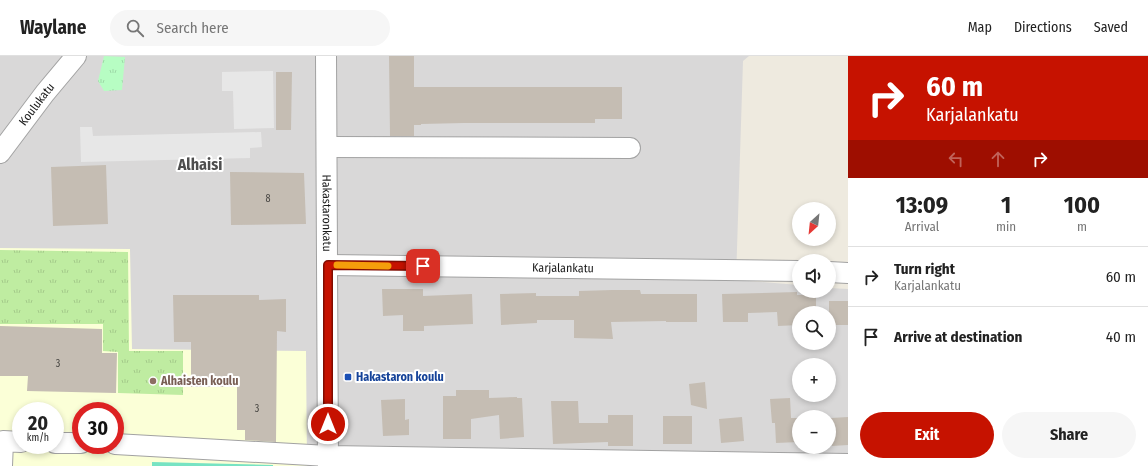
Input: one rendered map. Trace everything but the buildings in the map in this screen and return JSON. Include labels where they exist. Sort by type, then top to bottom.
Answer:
[{"type":"street","name":"Koulukatu","points":[[0,153],[45,93],[76,56]]},
{"type":"street","name":"Hakastaronkatu","points":[[326,56],[328,461]]},
{"type":"street","points":[[327,147],[630,148]]},
{"type":"street","name":"Karjalankatu","points":[[328,265],[792,271]]},
{"type":"street","points":[[836,272],[848,273]]},
{"type":"street","points":[[2,466],[3,441],[12,442]]},
{"type":"street","points":[[124,445],[328,461],[848,464]]},
{"type":"shaded area","points":[[0,56],[749,56],[743,61],[736,280],[792,284],[792,298],[836,298],[836,288],[848,289],[848,466],[0,466]]},
{"type":"shaded area","points":[[273,71],[274,128],[234,129],[233,91],[222,91],[222,72]]},
{"type":"shaded area","points":[[80,127],[92,127],[93,136],[261,132],[262,147],[250,148],[250,158],[81,162]]},
{"type":"shaded area","name":"Alhaisten koulu","points":[[0,248],[130,249],[132,349],[306,351],[307,466],[0,466]]},
{"type":"green space","points":[[104,56],[125,57],[122,90],[104,91],[98,81]]},
{"type":"green space","points":[[0,250],[128,252],[129,351],[183,351],[183,395],[118,393],[118,352],[103,351],[103,324],[0,324]]},
{"type":"green space","points":[[152,462],[273,465],[273,466],[152,466]]},
{"type":"slow traffic","points":[[337,265],[388,266]]},
{"type":"place","name":"Hakastaron koulu","points":[[348,377]]},
{"type":"place","name":"Alhaisten koulu","points":[[153,381]]},
{"type":"district","name":"Alhaisi","points":[[200,164]]},
{"type":"route","points":[[328,424],[328,265],[423,266]]}]
